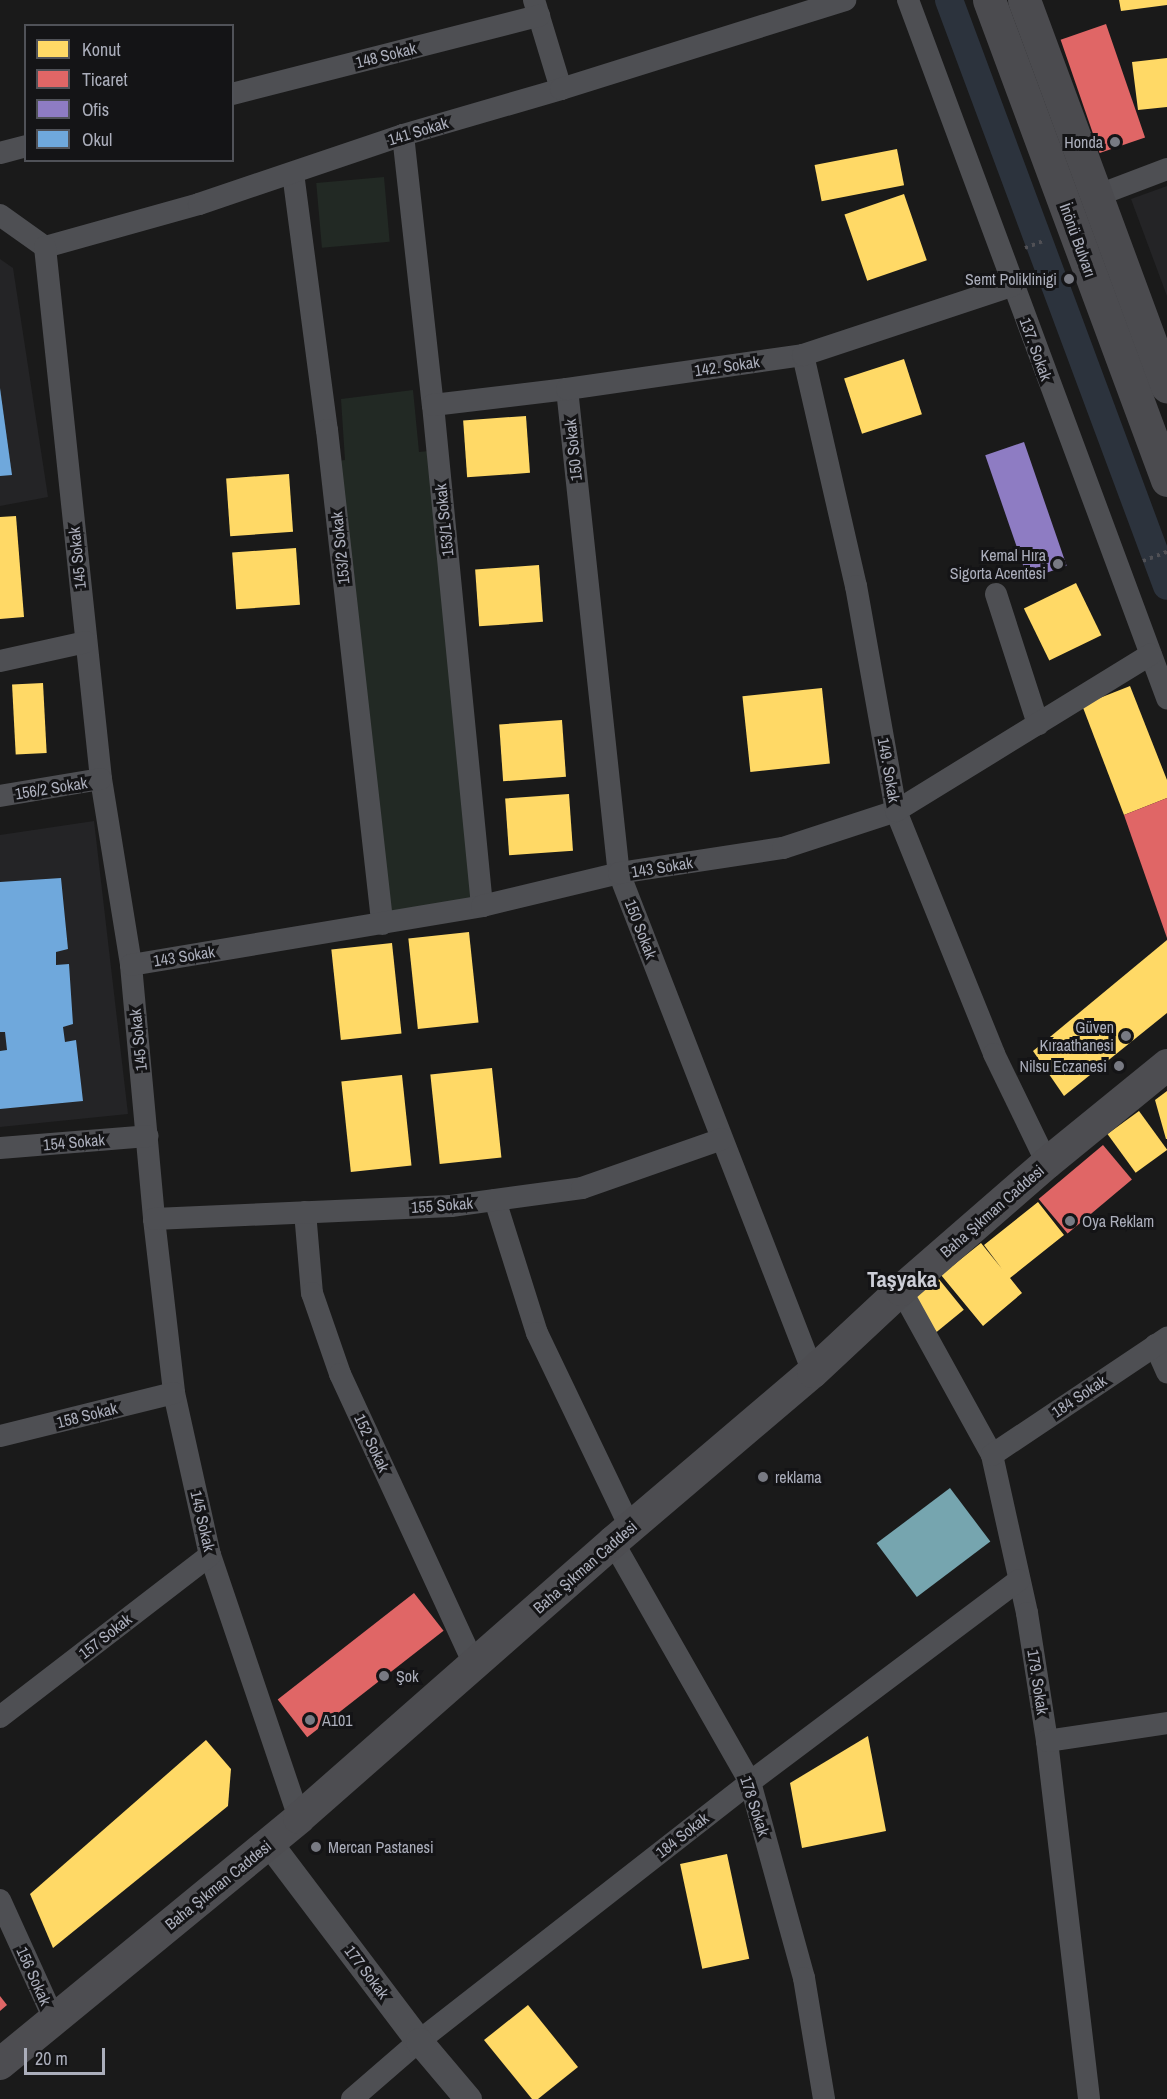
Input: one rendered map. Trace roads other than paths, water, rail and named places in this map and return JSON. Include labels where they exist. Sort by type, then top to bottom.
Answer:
[{"type":"main road","name":"İnönü Bulvarı","points":[[989,0],[1167,480]]},
{"type":"main road","name":"İnönü Bulvarı","points":[[1024,0],[1167,386]]},
{"type":"main road","name":"Baha Şıkman Caddesi","points":[[0,2064],[299,1818],[621,1535],[813,1372],[901,1290],[1047,1163],[1167,1065]]},
{"type":"street","name":"141 Sokak","points":[[45,247],[199,204],[403,135],[561,89],[845,0]]},
{"type":"street","name":"137. Sokak","points":[[908,0],[1012,286],[1167,698]]},
{"type":"street","points":[[536,8],[561,89]]},
{"type":"street","name":"148 Sokak","points":[[234,93],[536,8]]},
{"type":"street","name":"153/1 Sokak","points":[[403,135],[433,405],[482,906]]},
{"type":"street","points":[[0,153],[24,147]]},
{"type":"street","points":[[1096,196],[1167,169]]},
{"type":"street","name":"153/2 Sokak","points":[[292,173],[327,430],[382,924]]},
{"type":"street","points":[[0,215],[45,247]]},
{"type":"street","name":"145 Sokak","points":[[45,247],[101,779],[131,965],[154,1220],[174,1393],[210,1555],[299,1818]]},
{"type":"street","name":"142. Sokak","points":[[433,405],[567,389],[803,355],[1012,286]]},
{"type":"street","name":"149. Sokak","points":[[803,355],[856,586],[896,811],[994,1054],[1047,1163]]},
{"type":"street","name":"150 Sokak","points":[[567,389],[619,873],[722,1139],[763,1238],[813,1372]]},
{"type":"street","points":[[996,594],[1038,724]]},
{"type":"street","points":[[0,661],[86,642]]},
{"type":"street","name":"143 Sokak","points":[[131,965],[482,906],[619,873],[783,848],[896,811],[1150,654]]},
{"type":"street","name":"156/2 Sokak","points":[[0,796],[101,779]]},
{"type":"street","name":"154 Sokak","points":[[0,1148],[148,1136]]},
{"type":"street","name":"155 Sokak","points":[[154,1220],[451,1206],[582,1188],[722,1139]]},
{"type":"street","name":"178 Sokak","points":[[495,1200],[537,1333],[621,1535],[750,1782],[804,1978],[824,2099]]},
{"type":"street","name":"152 Sokak","points":[[305,1212],[312,1293],[340,1374],[474,1664]]},
{"type":"street","name":"179. Sokak","points":[[901,1290],[992,1455],[1027,1612],[1047,1741],[1089,2099]]},
{"type":"street","points":[[1161,1342],[1167,1372]]},
{"type":"street","name":"184 Sokak","points":[[992,1455],[1161,1342]]},
{"type":"street","name":"158 Sokak","points":[[0,1436],[174,1393]]},
{"type":"street","name":"157 Sokak","points":[[0,1717],[210,1555]]},
{"type":"street","name":"184 Sokak","points":[[352,2099],[419,2041],[750,1782],[1019,1580]]},
{"type":"street","points":[[1047,1741],[1167,1723]]},
{"type":"street","name":"177 Sokak","points":[[269,1843],[419,2041],[468,2099]]},
{"type":"street","name":"156 Sokak","points":[[0,1900],[54,2019]]},
{"type":"waterway","points":[[949,0],[1167,586]]},
{"type":"place","name":"Honda","points":[[1115,142]]},
{"type":"place","name":"Semt Poliklinigi","points":[[1069,279]]},
{"type":"place","name":"Kemal Hıra Sigorta Acentesi","points":[[1058,564]]},
{"type":"place","name":"Güven Kıraathanesi","points":[[1126,1036]]},
{"type":"place","name":"Nilsu Eczanesi","points":[[1119,1066]]},
{"type":"place","name":"Oya Reklam","points":[[1070,1221]]},
{"type":"place","name":"reklama","points":[[763,1477]]},
{"type":"place","name":"Şok","points":[[384,1676]]},
{"type":"place","name":"A101","points":[[310,1720]]},
{"type":"place","name":"Mercan Pastanesi","points":[[316,1847]]},
{"type":"district","name":"Taşyaka","points":[[902,1280]]}]
